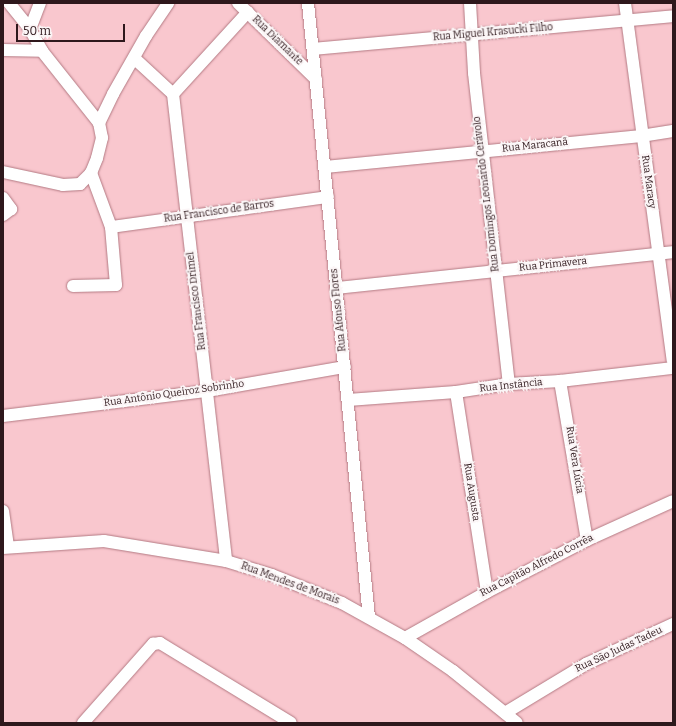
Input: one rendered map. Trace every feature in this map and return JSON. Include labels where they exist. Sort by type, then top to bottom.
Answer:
[{"type":"street","points":[[3,172],[63,185],[80,184],[91,173],[97,158],[102,138],[99,123],[42,50],[30,29],[9,3]]},
{"type":"street","points":[[30,29],[40,3]]},
{"type":"street","points":[[99,123],[134,58],[168,3]]},
{"type":"street","name":"Rua Diamante","points":[[238,3],[316,79]]},
{"type":"street","name":"Rua Afonso Flores","points":[[308,3],[369,617]]},
{"type":"street","name":"Rua Domingos Leonardo Cerávolo","points":[[470,3],[474,73],[482,152],[509,384]]},
{"type":"street","name":"Rua Maracy","points":[[625,3],[641,136],[673,361]]},
{"type":"street","points":[[134,58],[173,94],[248,12]]},
{"type":"street","name":"Rua Miguel Krasucki Filho","points":[[313,49],[673,16]]},
{"type":"street","points":[[3,50],[42,50]]},
{"type":"street","name":"Rua Francisco Drimel","points":[[173,94],[208,391],[226,561]]},
{"type":"street","name":"Rua Maracanã","points":[[325,167],[641,136],[673,131]]},
{"type":"street","points":[[73,286],[116,285],[111,227],[91,173]]},
{"type":"street","name":"Rua Francisco de Barros","points":[[111,227],[328,197]]},
{"type":"street","points":[[3,198],[11,209],[3,215]]},
{"type":"street","name":"Rua Primavera","points":[[337,288],[673,252]]},
{"type":"street","name":"Rua Antônio Queiroz Sobrinho","points":[[3,416],[208,391],[344,367]]},
{"type":"street","name":"Rua Instância","points":[[348,400],[456,392],[509,384],[560,381],[673,368]]},
{"type":"street","name":"Rua Vera Lúcia","points":[[560,381],[587,540]]},
{"type":"street","name":"Rua Augusta","points":[[456,392],[487,592]]},
{"type":"street","name":"Rua Capitão Alfredo Corrêa","points":[[405,638],[487,592],[587,540],[673,501]]},
{"type":"street","points":[[3,511],[5,548]]},
{"type":"street","name":"Rua Mendes de Morais","points":[[5,548],[104,541],[226,561],[272,575],[342,603],[405,638],[453,671],[517,723]]},
{"type":"street","name":"Rua São Judas Tadeu","points":[[505,713],[586,664],[673,624]]},
{"type":"street","points":[[83,723],[153,644],[160,642],[291,723]]}]
